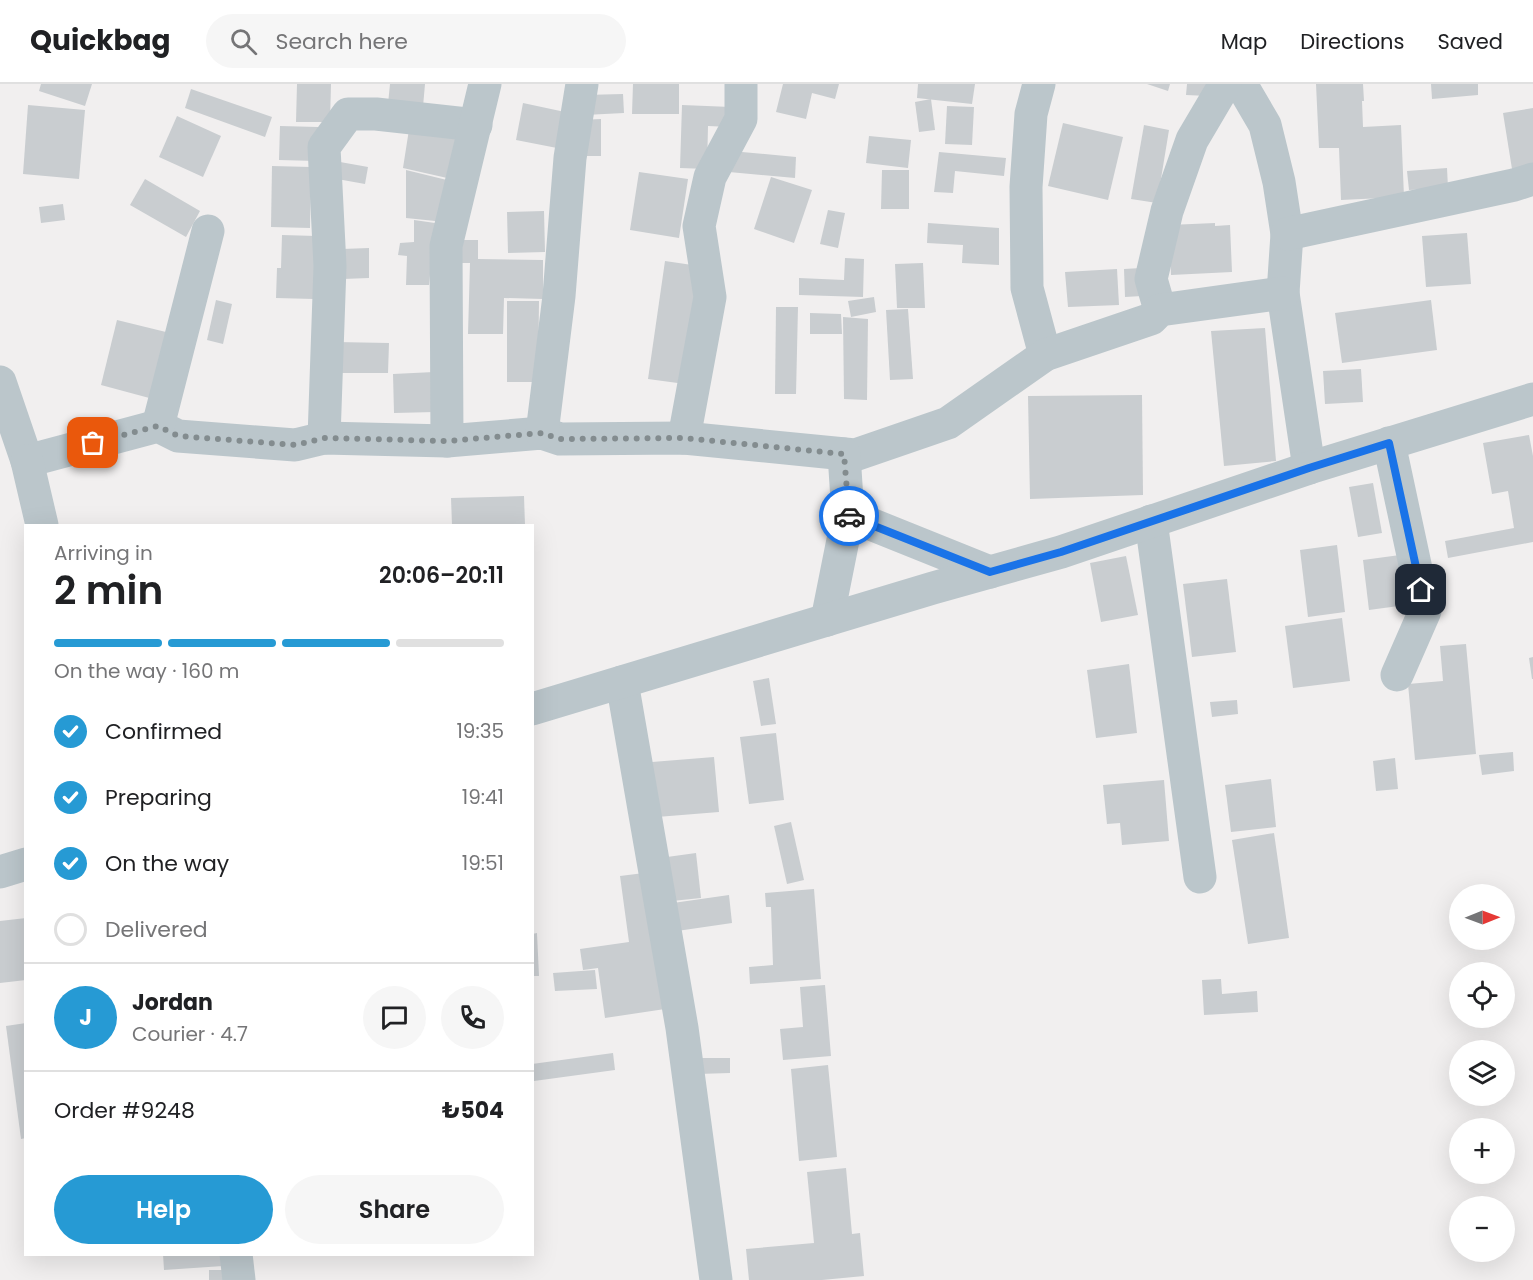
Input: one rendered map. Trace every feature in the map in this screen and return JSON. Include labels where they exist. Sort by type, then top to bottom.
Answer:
[{"type":"street","points":[[447,441],[446,246],[485,84]]},
{"type":"street","points":[[542,433],[559,296],[570,158],[582,84]]},
{"type":"street","points":[[684,438],[710,297],[699,226],[710,177],[741,119],[741,84]]},
{"type":"street","points":[[1040,84],[1031,114],[1026,187],[1027,288],[1046,355]]},
{"type":"street","points":[[1160,310],[1152,279],[1167,212],[1191,140],[1225,84]]},
{"type":"street","points":[[1241,84],[1265,125],[1279,182],[1287,234],[1283,293],[1309,468]]},
{"type":"street","points":[[324,438],[330,266],[324,147],[348,114],[376,114],[476,125]]},
{"type":"street","points":[[1287,234],[1533,179]]},
{"type":"street","points":[[158,426],[208,231]]},
{"type":"street","points":[[27,461],[158,426],[178,436],[296,445],[324,438],[447,441],[542,433],[560,439],[684,438],[855,455],[948,423],[1046,355],[1151,319],[1160,310],[1283,293]]},
{"type":"street","points":[[0,382],[27,461],[42,524]]},
{"type":"street","points":[[534,708],[1061,552],[1309,468],[1533,399]]},
{"type":"street","points":[[1389,443],[1425,611],[1397,675]]},
{"type":"street","points":[[827,620],[849,516],[844,454]]},
{"type":"street","points":[[849,516],[990,572]]},
{"type":"street","points":[[1151,521],[1200,877]]},
{"type":"street","points":[[622,682],[682,1028],[716,1280]]},
{"type":"street","points":[[0,872],[24,865]]},
{"type":"street","points":[[236,1256],[239,1280]]},
{"type":"building","points":[[41,84],[92,84],[85,106],[39,91]]},
{"type":"building","points":[[297,84],[331,84],[330,122],[296,122]]},
{"type":"building","points":[[390,84],[425,84],[422,118],[387,114]]},
{"type":"building","points":[[633,84],[679,84],[679,114],[632,114]]},
{"type":"building","points":[[783,84],[839,84],[835,99],[812,93],[806,119],[776,112]]},
{"type":"building","points":[[918,84],[975,84],[972,104],[917,98]]},
{"type":"building","points":[[1147,84],[1170,84],[1168,91]]},
{"type":"building","points":[[1187,84],[1208,84],[1208,96],[1186,95]]},
{"type":"building","points":[[1316,84],[1363,84],[1363,127],[1401,125],[1404,197],[1341,200],[1339,148],[1319,148]]},
{"type":"building","points":[[1431,84],[1478,84],[1478,95],[1432,99]]},
{"type":"building","points":[[191,89],[272,117],[265,137],[185,108]]},
{"type":"building","points":[[623,94],[624,113],[585,115],[584,95]]},
{"type":"building","points":[[931,99],[935,130],[919,132],[915,102]]},
{"type":"building","points":[[523,103],[565,112],[557,148],[516,140]]},
{"type":"building","points":[[28,105],[85,110],[79,179],[23,174]]},
{"type":"building","points":[[682,105],[731,107],[730,127],[708,126],[707,169],[680,168]]},
{"type":"building","points":[[947,106],[974,107],[972,145],[945,144]]},
{"type":"building","points":[[1533,108],[1533,166],[1512,169],[1503,113]]},
{"type":"building","points":[[177,116],[221,136],[203,177],[159,157]]},
{"type":"building","points":[[601,119],[601,156],[580,156],[579,120]]},
{"type":"building","points":[[410,123],[468,136],[456,180],[403,168]]},
{"type":"building","points":[[1063,123],[1123,137],[1108,200],[1048,186]]},
{"type":"building","points":[[1144,125],[1169,130],[1157,203],[1131,199]]},
{"type":"building","points":[[280,126],[318,127],[317,161],[279,160]]},
{"type":"building","points":[[869,136],[911,140],[908,168],[866,163]]},
{"type":"building","points":[[731,151],[796,157],[795,178],[729,172]]},
{"type":"building","points":[[939,152],[1006,158],[1004,176],[955,171],[953,193],[934,192]]},
{"type":"building","points":[[329,160],[368,167],[365,184],[326,177]]},
{"type":"building","points":[[272,166],[311,167],[310,228],[271,227]]},
{"type":"building","points":[[1447,168],[1448,188],[1409,190],[1407,171]]},
{"type":"building","points":[[406,170],[455,182],[445,222],[406,218]]},
{"type":"building","points":[[882,170],[909,170],[909,209],[881,209]]},
{"type":"building","points":[[639,172],[688,179],[679,238],[630,230]]},
{"type":"building","points":[[771,177],[812,190],[794,243],[754,229]]},
{"type":"building","points":[[145,179],[200,211],[186,237],[130,205]]},
{"type":"building","points":[[63,204],[65,220],[41,223],[39,207]]},
{"type":"building","points":[[828,210],[845,213],[838,248],[820,244]]},
{"type":"building","points":[[544,211],[545,252],[508,253],[507,212]]},
{"type":"building","points":[[414,220],[435,223],[429,285],[406,285],[407,256],[398,255],[400,243],[414,242]]},
{"type":"building","points":[[928,223],[999,228],[999,265],[962,263],[963,245],[927,243]]},
{"type":"building","points":[[1215,223],[1215,226],[1230,225],[1232,272],[1171,275],[1169,225]]},
{"type":"building","points":[[1467,233],[1471,284],[1426,287],[1422,236]]},
{"type":"building","points":[[282,235],[316,236],[314,299],[276,298],[277,268],[281,268]]},
{"type":"building","points":[[453,240],[478,240],[478,259],[543,260],[543,299],[504,298],[503,334],[468,334],[470,263],[453,263]]},
{"type":"building","points":[[369,248],[369,278],[343,279],[342,249]]},
{"type":"building","points":[[845,258],[864,259],[863,297],[799,295],[799,278],[844,280]]},
{"type":"building","points":[[665,261],[699,266],[685,384],[648,379]]},
{"type":"building","points":[[923,263],[925,308],[897,308],[895,264]]},
{"type":"building","points":[[1141,268],[1142,296],[1125,297],[1124,269]]},
{"type":"building","points":[[1117,269],[1119,305],[1068,307],[1065,272]]},
{"type":"building","points":[[874,297],[876,312],[851,317],[848,301]]},
{"type":"building","points":[[216,300],[232,304],[223,344],[207,340]]},
{"type":"building","points":[[1431,300],[1437,350],[1342,363],[1335,313]]},
{"type":"building","points":[[507,301],[539,301],[538,382],[507,382]]},
{"type":"building","points":[[776,307],[798,307],[796,394],[775,394]]},
{"type":"building","points":[[908,309],[913,379],[890,380],[886,310]]},
{"type":"building","points":[[810,313],[841,314],[842,334],[810,334]]},
{"type":"building","points":[[843,317],[868,319],[867,400],[844,399]]},
{"type":"building","points":[[117,320],[170,333],[153,399],[101,385]]},
{"type":"building","points":[[1265,328],[1276,461],[1224,466],[1211,331]]},
{"type":"building","points":[[336,342],[389,343],[388,373],[335,373]]},
{"type":"building","points":[[1361,369],[1363,402],[1325,404],[1323,371]]},
{"type":"building","points":[[434,372],[435,412],[394,413],[393,374]]},
{"type":"building","points":[[1142,395],[1143,495],[1030,499],[1028,396]]},
{"type":"building","points":[[1529,435],[1533,456],[1533,542],[1448,558],[1445,541],[1514,528],[1508,491],[1492,494],[1483,443]]},
{"type":"building","points":[[1373,483],[1382,533],[1358,537],[1349,487]]},
{"type":"building","points":[[524,496],[525,524],[452,524],[451,498]]},
{"type":"building","points":[[1337,545],[1345,612],[1308,617],[1300,550]]},
{"type":"building","points":[[1400,555],[1406,605],[1369,610],[1363,560]]},
{"type":"building","points":[[1126,556],[1138,615],[1101,622],[1090,563]]},
{"type":"building","points":[[1227,579],[1236,652],[1192,657],[1183,584]]},
{"type":"building","points":[[1342,618],[1350,681],[1293,688],[1285,626]]},
{"type":"building","points":[[1466,644],[1476,754],[1415,760],[1408,684],[1443,681],[1440,646]]},
{"type":"building","points":[[1533,657],[1533,679],[1532,679],[1529,658]]},
{"type":"building","points":[[1129,664],[1137,733],[1096,738],[1087,670]]},
{"type":"building","points":[[769,678],[776,724],[761,726],[753,681]]},
{"type":"building","points":[[1237,700],[1238,714],[1212,717],[1210,702]]},
{"type":"building","points":[[776,733],[784,800],[749,804],[740,737]]},
{"type":"building","points":[[1513,752],[1514,771],[1482,775],[1479,755]]},
{"type":"building","points":[[714,757],[719,812],[657,817],[652,762]]},
{"type":"building","points":[[1395,758],[1398,789],[1376,791],[1373,761]]},
{"type":"building","points":[[1271,779],[1276,827],[1231,832],[1225,785]]},
{"type":"building","points":[[1164,780],[1169,841],[1122,845],[1120,823],[1107,824],[1103,785]]},
{"type":"building","points":[[791,822],[804,880],[787,884],[774,826]]},
{"type":"building","points":[[1274,833],[1289,938],[1248,944],[1232,840]]},
{"type":"building","points":[[696,853],[701,898],[672,901],[667,857]]},
{"type":"building","points":[[644,873],[665,1009],[605,1018],[598,968],[583,970],[580,949],[629,942],[620,876]]},
{"type":"building","points":[[814,889],[821,979],[750,984],[749,967],[773,965],[771,907],[766,907],[765,893]]},
{"type":"building","points":[[729,895],[732,923],[677,931],[673,903]]},
{"type":"building","points":[[24,918],[24,980],[0,983],[0,921]]},
{"type":"building","points":[[537,933],[539,976],[534,976],[534,934]]},
{"type":"building","points":[[595,970],[597,989],[555,991],[553,973]]},
{"type":"building","points":[[1221,979],[1222,994],[1257,991],[1258,1012],[1204,1015],[1202,980]]},
{"type":"building","points":[[825,985],[831,1056],[783,1060],[780,1029],[803,1027],[800,987]]},
{"type":"building","points":[[24,1023],[24,1138],[21,1139],[6,1026]]},
{"type":"building","points":[[613,1053],[615,1070],[534,1081],[534,1064]]},
{"type":"building","points":[[698,1058],[730,1058],[730,1073],[698,1074]]},
{"type":"building","points":[[828,1065],[837,1157],[799,1161],[791,1069]]},
{"type":"building","points":[[846,1168],[852,1234],[860,1233],[864,1276],[822,1280],[749,1280],[746,1249],[814,1243],[807,1172]]},
{"type":"building","points":[[163,1256],[223,1256],[223,1266],[164,1270]]},
{"type":"building","points":[[209,1270],[226,1270],[227,1280],[209,1280]]},
{"type":"way so far","points":[[93,443],[158,426],[178,436],[296,445],[324,438],[447,441],[542,433],[560,439],[684,438],[844,454],[849,516]]},
{"type":"route","points":[[849,516],[990,572],[1061,552],[1389,443],[1421,590]]}]
